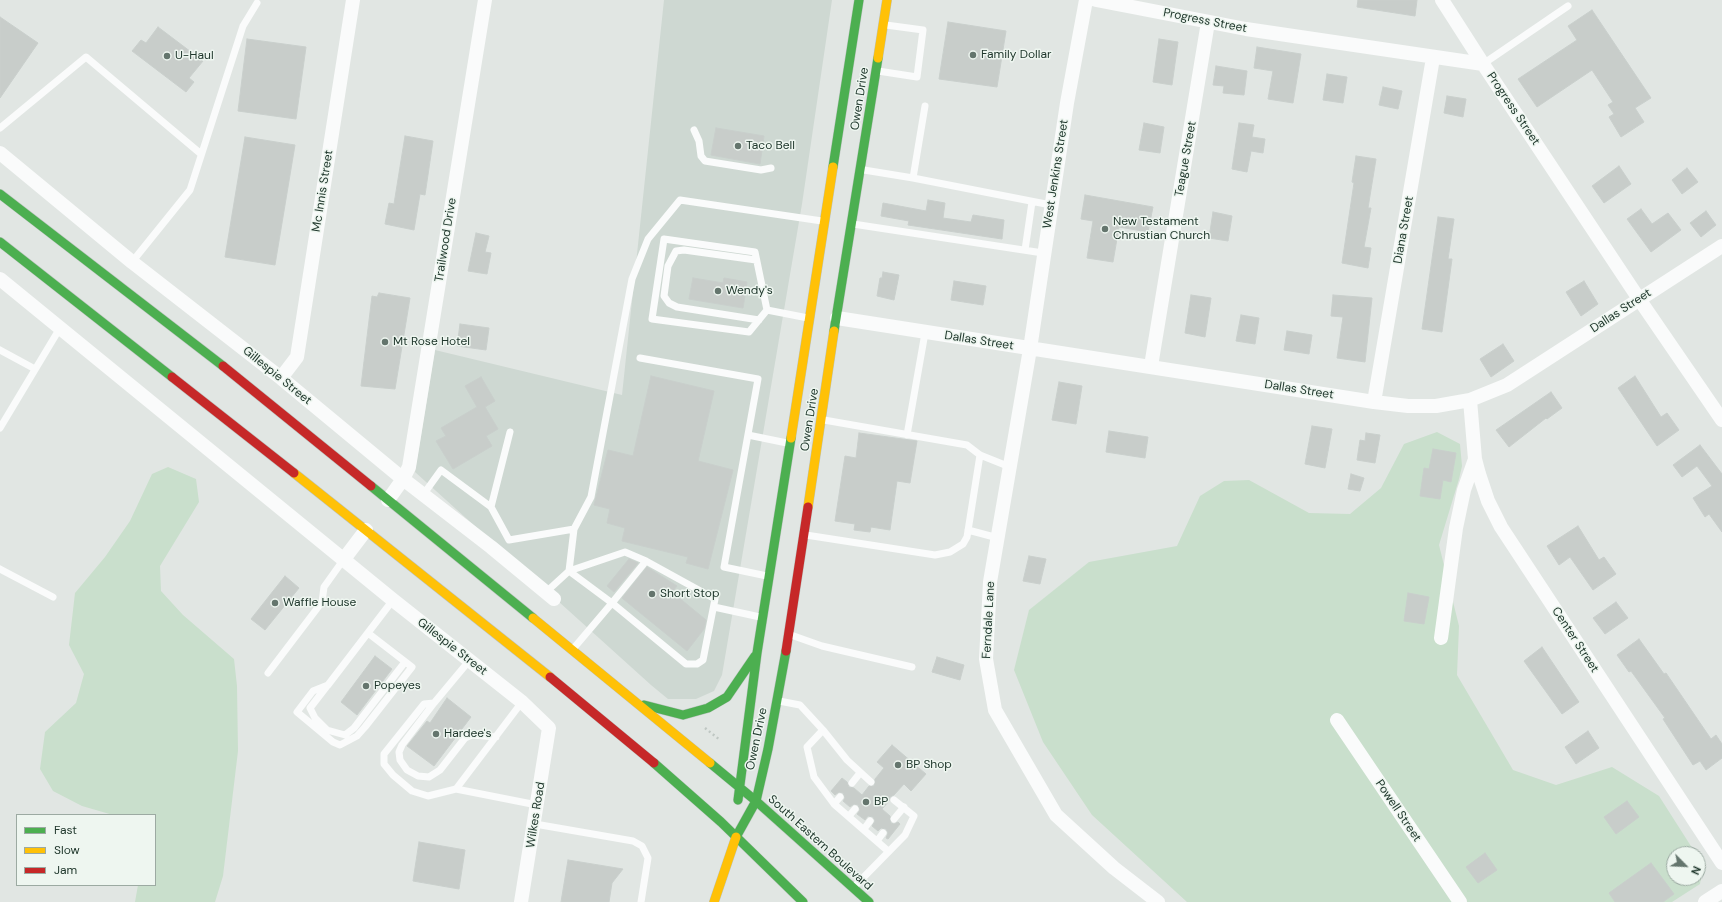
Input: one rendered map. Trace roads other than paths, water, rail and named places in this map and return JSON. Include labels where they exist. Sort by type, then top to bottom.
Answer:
[{"type":"main road","name":"Owen Drive","points":[[736,837],[739,788],[762,617],[859,0]]},
{"type":"main road","points":[[880,0],[885,11]]},
{"type":"main road","name":"Owen Drive","points":[[714,902],[736,837],[756,801],[777,700],[789,634],[822,420],[832,317],[861,169],[887,0]]},
{"type":"main road","points":[[844,100],[852,108]]},
{"type":"main road","points":[[0,194],[217,362],[756,801]]},
{"type":"main road","points":[[0,242],[470,612],[641,751],[736,837],[803,902]]},
{"type":"main road","points":[[637,703],[683,715],[708,708],[727,697],[757,654]]},
{"type":"main road","name":"South Eastern Boulevard","points":[[756,801],[869,902]]},
{"type":"street","name":"Mc Innis Street","points":[[281,378],[297,357],[353,0]]},
{"type":"street","name":"Trailwood Drive","points":[[388,500],[403,479],[409,467],[485,0]]},
{"type":"street","name":"West Jenkins Street","points":[[1030,349],[1043,253],[1086,0]]},
{"type":"street","name":"Progress Street","points":[[1096,0],[1208,22],[1433,58],[1483,64],[1639,299],[1722,420]]},
{"type":"street","points":[[1442,0],[1483,64]]},
{"type":"street","name":"Teague Street","points":[[1151,366],[1208,22]]},
{"type":"street","name":"Diana Street","points":[[1374,402],[1433,58]]},
{"type":"street","name":"Gillespie Street","points":[[0,153],[132,262],[281,378],[403,479],[491,547],[549,596]]},
{"type":"street","name":"Dallas Street","points":[[832,317],[925,333],[1151,366],[1374,402],[1408,406],[1436,406],[1470,400],[1507,385],[1722,246]]},
{"type":"street","name":"Gillespie Street","points":[[0,280],[393,600],[522,702],[549,728]]},
{"type":"street","name":"Ferndale Lane","points":[[1030,349],[990,582],[986,659],[995,710],[1056,815],[1114,868],[1158,902]]},
{"type":"street","name":"Center Street","points":[[1470,400],[1475,458],[1488,501],[1501,527],[1722,863]]},
{"type":"street","points":[[1442,638],[1456,528],[1464,490],[1475,458]]},
{"type":"street","points":[[344,559],[366,530]]},
{"type":"street","name":"Powell Street","points":[[1337,720],[1460,902]]},
{"type":"street","name":"Wilkes Road","points":[[521,902],[535,824],[549,728]]},
{"type":"street","points":[[1705,902],[1722,891]]},
{"type":"lane","points":[[132,262],[186,196],[243,26],[257,3]]},
{"type":"lane","points":[[1483,64],[1568,6]]},
{"type":"lane","points":[[877,71],[917,77],[923,30],[884,25]]},
{"type":"lane","points":[[0,128],[86,57],[201,154]]},
{"type":"lane","points":[[913,178],[925,106]]},
{"type":"lane","points":[[694,130],[699,141],[701,156],[712,163],[761,170],[771,168]]},
{"type":"lane","points":[[861,169],[1051,205]]},
{"type":"lane","points":[[570,571],[574,529],[591,497],[632,279],[648,239],[680,200],[824,221]]},
{"type":"lane","points":[[1025,250],[1032,202]]},
{"type":"lane","points":[[851,224],[1043,253]]},
{"type":"lane","points":[[654,231],[664,239],[755,252],[767,310]]},
{"type":"lane","points":[[664,239],[652,319],[749,332],[767,310]]},
{"type":"lane","points":[[756,260],[684,250],[676,251],[668,266],[664,296],[669,303],[677,307],[759,320]]},
{"type":"lane","points":[[767,310],[808,319]]},
{"type":"lane","points":[[0,428],[60,328]]},
{"type":"lane","points":[[907,435],[925,333]]},
{"type":"lane","points":[[0,350],[35,369]]},
{"type":"lane","points":[[640,358],[758,379],[724,567],[769,577]]},
{"type":"lane","points":[[822,420],[967,445],[980,455],[1010,467]]},
{"type":"lane","points":[[491,507],[510,432]]},
{"type":"lane","points":[[748,435],[789,443]]},
{"type":"lane","points":[[804,534],[935,555],[950,552],[963,544],[967,537],[980,455]]},
{"type":"lane","points":[[423,495],[441,470],[491,507],[508,540],[574,529]]},
{"type":"lane","points":[[968,530],[998,538]]},
{"type":"lane","points":[[549,596],[570,571],[625,552],[646,561],[715,599],[703,660],[697,664],[686,664],[612,603],[570,571]]},
{"type":"lane","points":[[268,673],[322,602],[324,587],[344,559]]},
{"type":"lane","points":[[572,650],[646,561]]},
{"type":"lane","points":[[0,569],[52,597]]},
{"type":"lane","points":[[393,600],[310,708],[315,718],[327,730],[345,735],[358,724],[406,662]]},
{"type":"lane","points":[[714,607],[762,617]]},
{"type":"lane","points":[[328,685],[313,691],[297,712],[333,742],[340,745],[357,736],[365,728],[412,667],[368,633]]},
{"type":"lane","points":[[789,634],[822,646],[912,667]]},
{"type":"lane","points":[[469,661],[402,745],[398,752],[400,760],[407,770],[418,776],[430,777],[440,770],[465,738],[472,734],[496,737]]},
{"type":"lane","points":[[777,700],[800,705],[860,773],[871,782]]},
{"type":"lane","points":[[456,789],[522,702]]},
{"type":"lane","points":[[434,703],[424,704],[384,754],[384,764],[393,775],[412,791],[428,796],[456,789],[537,805]]},
{"type":"lane","points":[[823,730],[807,747],[814,777],[834,804],[888,851]]},
{"type":"lane","points":[[852,783],[860,773]]},
{"type":"lane","points":[[834,804],[840,797]]},
{"type":"lane","points":[[853,888],[905,835],[914,816],[894,800]]},
{"type":"lane","points":[[894,819],[904,807]]},
{"type":"lane","points":[[849,816],[855,809]]},
{"type":"lane","points":[[864,829],[870,821]]},
{"type":"lane","points":[[535,824],[633,841],[642,846],[648,858],[640,902]]},
{"type":"lane","points":[[877,841],[883,833]]},
{"type":"place","name":"Family Dollar","points":[[973,55]]},
{"type":"place","name":"U-Haul","points":[[167,56]]},
{"type":"place","name":"Taco Bell","points":[[738,146]]},
{"type":"place","name":"New Testament Chrustian Church","points":[[1105,229]]},
{"type":"place","name":"Wendy's","points":[[718,291]]},
{"type":"place","name":"Mt Rose Hotel","points":[[385,342]]},
{"type":"place","name":"Short Stop","points":[[652,594]]},
{"type":"place","name":"Waffle House","points":[[275,603]]},
{"type":"place","name":"Popeyes","points":[[366,686]]},
{"type":"place","name":"Hardee's","points":[[436,734]]},
{"type":"place","name":"BP Shop","points":[[898,765]]},
{"type":"place","name":"BP","points":[[866,802]]}]
